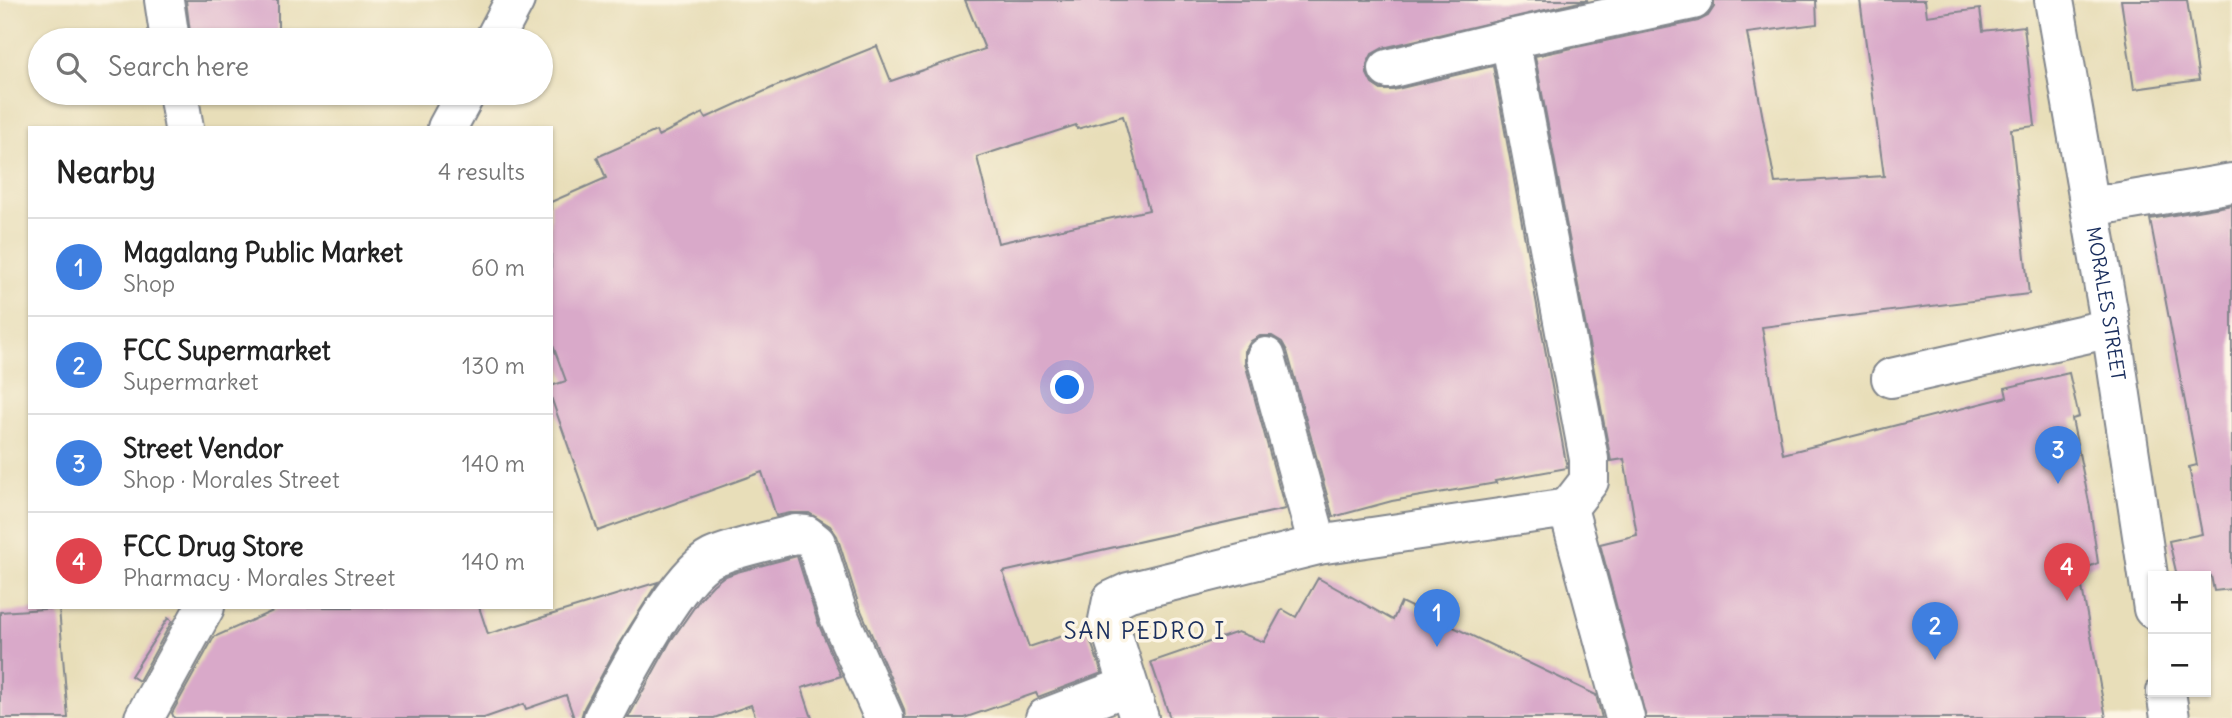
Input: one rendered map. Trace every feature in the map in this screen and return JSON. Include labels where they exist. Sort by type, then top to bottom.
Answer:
[{"type":"street","points":[[164,0],[168,28]]},
{"type":"street","points":[[501,28],[515,0]]},
{"type":"street","points":[[1388,69],[1510,39],[1693,0]]},
{"type":"street","name":"MORALES STREET","points":[[2054,0],[2111,328],[2148,576]]},
{"type":"street","points":[[1045,718],[1134,702],[1108,620],[1112,600],[1129,592],[1318,545],[1568,508],[1588,481],[1589,460],[1510,39]]},
{"type":"street","points":[[180,105],[184,126]]},
{"type":"street","points":[[448,126],[459,105]]},
{"type":"street","points":[[2091,208],[2232,183]]},
{"type":"street","points":[[1891,378],[2111,328]]},
{"type":"street","points":[[1266,357],[1318,545]]},
{"type":"street","points":[[1568,508],[1625,718]]},
{"type":"street","points":[[603,718],[634,659],[693,572],[711,558],[795,534],[806,535],[816,543],[838,614],[884,718]]},
{"type":"street","points":[[144,718],[204,609]]},
{"type":"street","points":[[2167,697],[2170,718]]},
{"type":"building","points":[[186,0],[278,0],[278,28],[190,28]]},
{"type":"building","points":[[965,0],[1588,0],[1383,48],[1372,54],[1367,64],[1367,74],[1372,84],[1381,90],[1393,90],[1493,66],[1567,468],[1392,501],[1333,517],[1287,351],[1282,342],[1272,336],[1260,336],[1251,341],[1245,351],[1245,363],[1285,509],[1003,572],[1029,647],[1086,628],[1102,673],[1038,697],[1036,693],[964,718],[905,718],[904,709],[859,606],[837,536],[830,526],[809,513],[776,516],[762,472],[598,531],[553,403],[553,385],[566,381],[553,345],[553,201],[606,178],[597,157],[656,131],[658,136],[703,113],[706,118],[774,87],[877,46],[891,81],[985,49]],"holes":[[[1123,116],[1149,210],[998,243],[977,157],[1076,125],[1077,129]]]},
{"type":"building","points":[[1714,0],[1816,0],[1817,24],[1747,33],[1775,183],[1884,176],[1860,0],[1925,0],[1927,16],[1980,9],[1983,31],[2024,26],[2035,126],[2011,129],[2029,294],[1762,327],[1783,454],[2007,397],[2005,388],[2069,373],[2079,417],[2072,419],[2098,563],[2079,571],[2106,718],[1646,718],[1600,544],[1637,535],[1624,459],[1611,461],[1535,56],[1698,21],[1708,16],[1714,7]]},
{"type":"building","points":[[2121,0],[2187,0],[2199,80],[2134,89]]},
{"type":"building","points":[[2232,205],[2232,589],[2214,591],[2211,571],[2176,571],[2169,541],[2202,534],[2189,467],[2197,465],[2150,219]]},
{"type":"building","points":[[797,556],[818,623],[841,676],[802,688],[812,718],[756,718],[751,705],[714,718],[628,718],[670,642],[713,585],[723,577],[737,572]]},
{"type":"building","points":[[1318,578],[1393,620],[1401,602],[1596,695],[1602,718],[1170,718],[1151,662],[1238,632],[1264,642],[1282,609],[1296,617]]},
{"type":"building","points":[[658,582],[618,645],[581,718],[574,718],[566,695],[526,709],[524,704],[484,718],[174,718],[172,713],[214,637],[277,609],[480,609],[488,634]]},
{"type":"building","points":[[59,609],[68,718],[0,718],[0,612]]},
{"type":"building","points":[[168,618],[172,621],[139,681],[131,676]]},
{"type":"place","name":"Street Vendor","points":[[2058,484]]},
{"type":"place","name":"FCC Drug Store","points":[[2067,601]]},
{"type":"place","name":"Magalang Public Market","points":[[1437,647]]},
{"type":"place","name":"FCC Supermarket","points":[[1935,660]]},
{"type":"district","name":"SAN PEDRO I","points":[[1145,631]]}]
